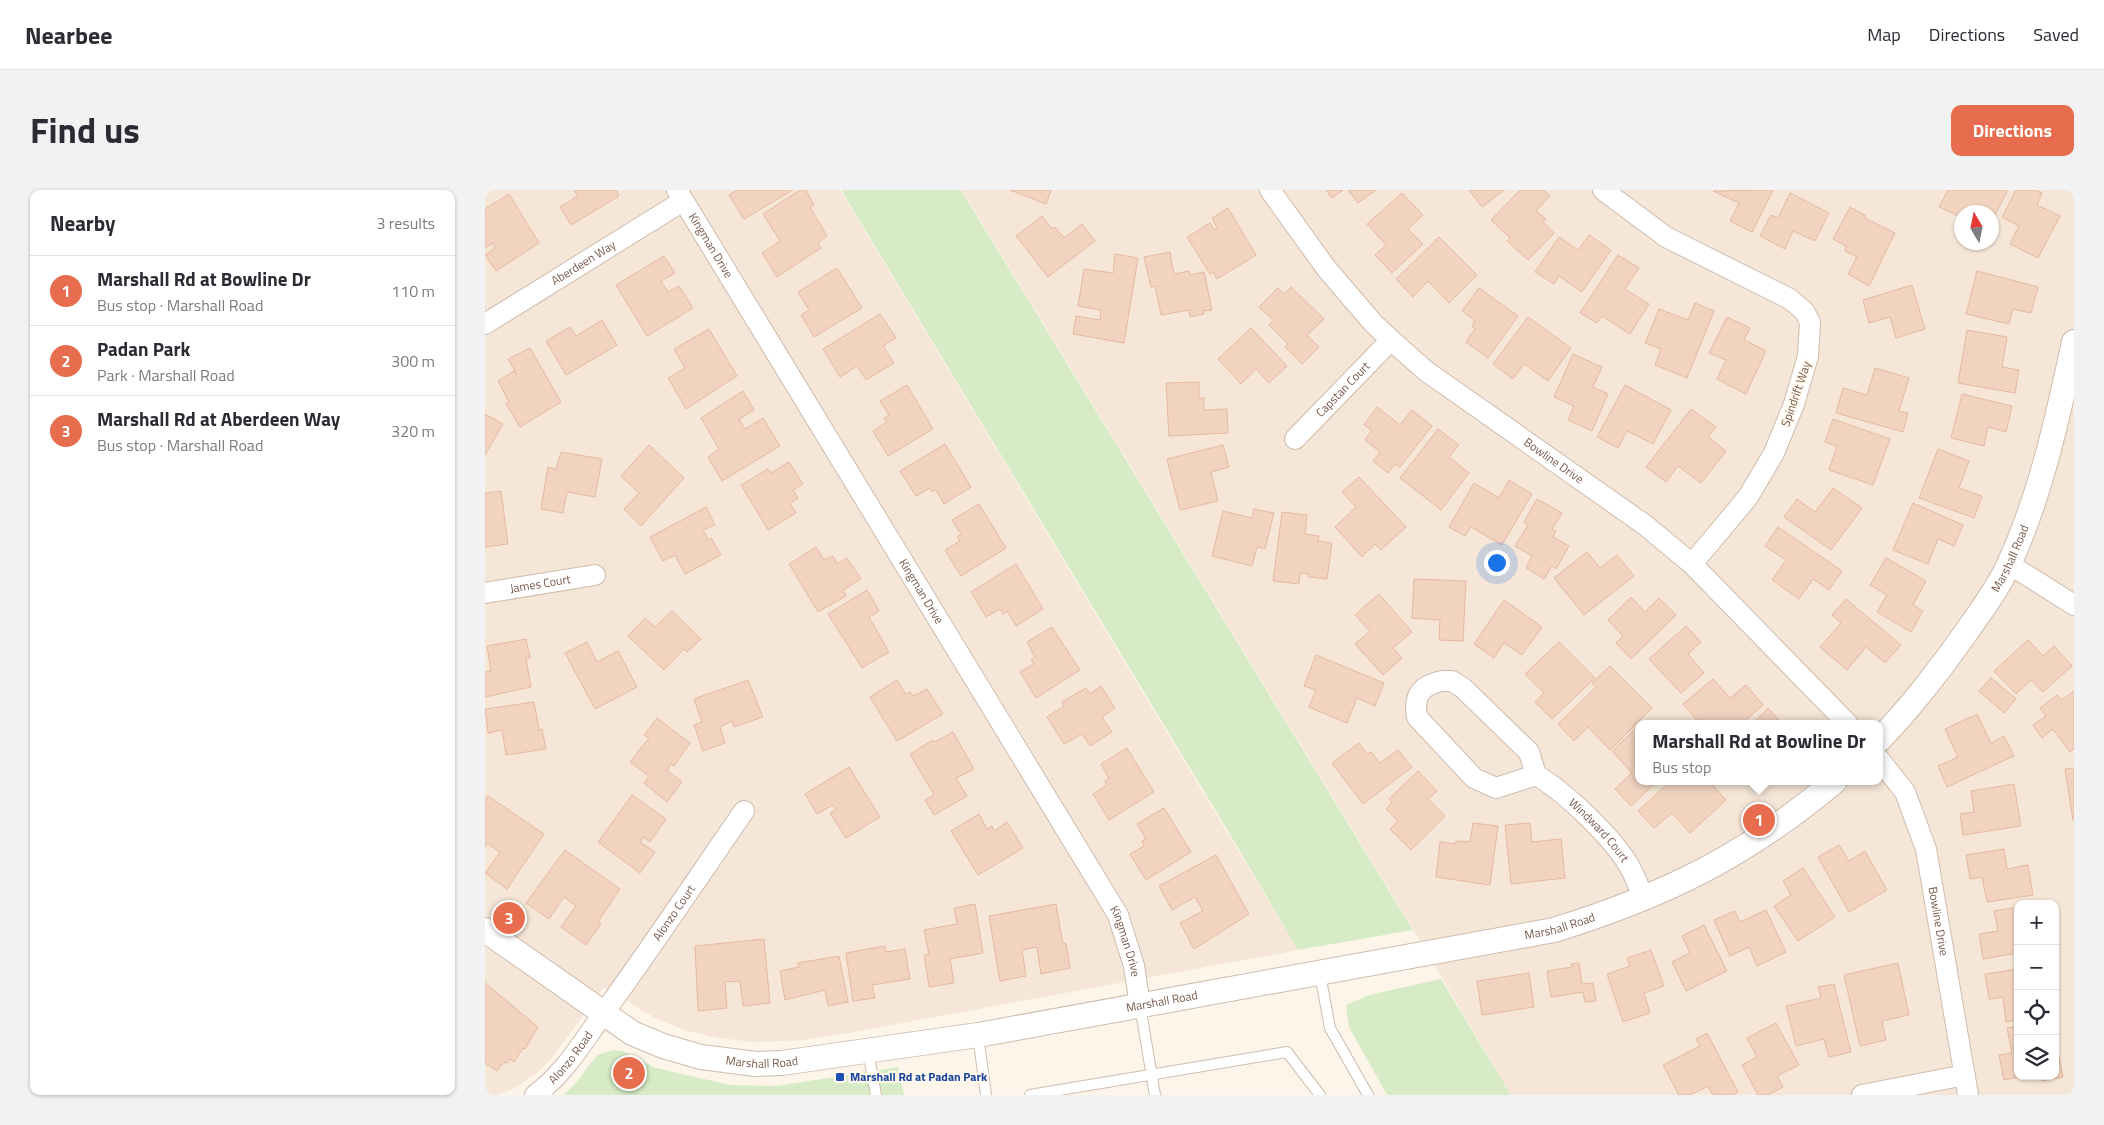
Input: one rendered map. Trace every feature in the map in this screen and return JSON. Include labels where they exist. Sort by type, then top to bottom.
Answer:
[{"type":"street","name":"Bowline Drive","points":[[1269,190],[1326,268],[1373,323],[1391,340],[1426,371],[1645,525],[1692,564],[1844,720]]},
{"type":"street","name":"Spindrift Way","points":[[1603,190],[1666,237],[1790,299],[1804,310],[1810,322],[1808,356],[1794,404],[1774,453],[1748,497],[1692,564]]},
{"type":"street","name":"Aberdeen Way","points":[[485,324],[680,196]]},
{"type":"street","name":"Kingman Drive","points":[[680,196],[1117,915],[1134,966],[1140,1005]]},
{"type":"street","name":"Capstan Court","points":[[1295,439],[1391,340]]},
{"type":"street","name":"Marshall Road","points":[[1883,736],[1920,696],[1986,604],[2009,564],[2033,498],[2055,425],[2074,342]]},
{"type":"street","points":[[2009,564],[2074,605]]},
{"type":"street","name":"James Court","points":[[485,593],[595,575]]},
{"type":"street","points":[[1442,680],[1452,681],[1463,688],[1529,752],[1536,775],[1496,788],[1474,778],[1417,717],[1416,697],[1422,688],[1442,680]]},
{"type":"street","name":"Bowline Drive","points":[[1883,764],[1905,792],[1926,849],[1968,1095]]},
{"type":"street","name":"Windward Court","points":[[1536,775],[1550,783],[1591,820],[1628,864],[1644,900]]},
{"type":"street","name":"Marshall Road","points":[[485,930],[632,1033],[663,1046],[701,1057],[727,1062],[782,1063],[978,1035],[1554,930],[1644,900],[1691,879],[1760,839],[1830,785]]},
{"type":"street","name":"Alonzo Court","points":[[603,1014],[628,982],[743,811]]},
{"type":"street","name":"Alonzo Road","points":[[535,1095],[568,1064],[603,1014]]},
{"type":"street","points":[[1862,1095],[1965,1075]]},
{"type":"lane","points":[[1320,974],[1330,1028],[1364,1094]]},
{"type":"lane","points":[[1140,1005],[1155,1095]]},
{"type":"lane","points":[[978,1035],[986,1095]]},
{"type":"lane","points":[[868,1052],[876,1095]]},
{"type":"lane","points":[[1030,1095],[1287,1052],[1320,1095]]},
{"type":"shaded area","points":[[485,190],[840,190],[1298,950],[804,1040],[754,1042],[718,1038],[684,1030],[655,1018],[604,987],[551,1059],[536,1074],[511,1090],[497,1095],[485,1095]]},
{"type":"shaded area","points":[[962,190],[2074,190],[2074,1095],[1511,1095],[1409,922]]},
{"type":"green space","points":[[841,190],[961,190],[1413,930],[1298,950]]},
{"type":"green space","points":[[1441,979],[1511,1095],[1387,1095],[1349,1027],[1346,1005],[1369,995]]},
{"type":"green space","points":[[614,1050],[622,1051],[656,1068],[730,1085],[777,1086],[898,1067],[904,1095],[564,1095],[576,1083],[597,1055]]},
{"type":"building","points":[[574,190],[616,190],[619,196],[571,225],[560,207],[578,196]]},
{"type":"building","points":[[737,190],[793,190],[744,219],[729,195]]},
{"type":"building","points":[[800,190],[806,190],[814,205],[810,207],[827,236],[818,242],[821,248],[777,277],[762,253],[780,241],[763,214]]},
{"type":"building","points":[[1010,190],[1051,190],[1046,204]]},
{"type":"building","points":[[1326,190],[1343,190],[1332,198]]},
{"type":"building","points":[[1348,190],[1376,190],[1358,203]]},
{"type":"building","points":[[1469,190],[1504,190],[1482,207]]},
{"type":"building","points":[[1520,190],[1544,190],[1550,196],[1536,211],[1546,219],[1543,222],[1554,233],[1528,260],[1507,241],[1510,238],[1491,220]]},
{"type":"building","points":[[1773,190],[1752,232],[1730,221],[1739,203],[1713,191]]},
{"type":"building","points":[[1948,190],[2008,190],[1999,207],[1999,205],[1954,205],[1954,214],[1939,207]]},
{"type":"building","points":[[2016,190],[2035,190],[2042,193],[2037,205],[2060,216],[2038,258],[2010,244],[2019,226],[2002,217]]},
{"type":"building","points":[[1402,193],[1423,215],[1408,229],[1423,244],[1392,273],[1375,255],[1386,245],[1367,224]]},
{"type":"building","points":[[1790,193],[1829,213],[1815,241],[1793,231],[1785,249],[1760,236],[1771,215],[1778,218]]},
{"type":"building","points":[[509,194],[539,243],[496,271],[485,255],[495,248],[493,243],[485,248],[485,209]]},
{"type":"building","points":[[1850,207],[1866,216],[1865,218],[1895,233],[1869,286],[1848,274],[1857,257],[1845,251],[1846,246],[1833,239]]},
{"type":"building","points":[[1228,208],[1256,255],[1217,279],[1213,272],[1210,274],[1187,237],[1210,223],[1214,230],[1217,228],[1212,218]]},
{"type":"building","points":[[1042,216],[1052,229],[1055,227],[1064,238],[1082,224],[1095,241],[1048,277],[1016,236]]},
{"type":"building","points":[[1589,235],[1611,250],[1582,292],[1559,276],[1554,284],[1535,272],[1559,237],[1578,250]]},
{"type":"building","points":[[1439,237],[1477,275],[1449,303],[1428,281],[1413,297],[1396,279]]},
{"type":"building","points":[[1170,252],[1174,274],[1189,271],[1190,275],[1204,272],[1212,310],[1203,311],[1204,314],[1190,317],[1189,310],[1161,315],[1155,286],[1151,287],[1144,257]]},
{"type":"building","points":[[1115,254],[1138,258],[1124,343],[1073,334],[1076,316],[1100,320],[1101,310],[1078,306],[1084,269],[1113,273]]},
{"type":"building","points":[[1618,255],[1639,268],[1625,289],[1649,304],[1630,334],[1602,316],[1597,323],[1580,313]]},
{"type":"building","points":[[664,256],[675,273],[661,281],[668,292],[679,286],[693,308],[647,336],[616,285]]},
{"type":"building","points":[[837,268],[862,308],[814,337],[801,315],[809,310],[798,292]]},
{"type":"building","points":[[1977,271],[2038,287],[2031,313],[2013,309],[2009,324],[1966,314]]},
{"type":"building","points":[[1912,285],[1925,329],[1896,338],[1890,317],[1869,323],[1863,300]]},
{"type":"building","points":[[1291,287],[1324,319],[1307,335],[1319,347],[1302,364],[1285,347],[1288,344],[1269,325],[1273,320],[1259,307],[1278,288],[1284,294]]},
{"type":"building","points":[[1479,288],[1518,316],[1488,358],[1466,342],[1475,329],[1472,326],[1475,321],[1462,311]]},
{"type":"building","points":[[1695,303],[1714,311],[1687,378],[1655,365],[1661,349],[1645,343],[1659,309],[1688,320]]},
{"type":"building","points":[[880,314],[896,338],[883,346],[894,363],[866,380],[857,366],[840,377],[823,349]]},
{"type":"building","points":[[1528,317],[1571,348],[1548,381],[1524,364],[1513,379],[1493,364]]},
{"type":"building","points":[[1727,317],[1750,328],[1744,340],[1766,351],[1746,394],[1717,379],[1726,360],[1709,353]]},
{"type":"building","points":[[602,320],[617,345],[566,375],[546,341],[570,327],[576,336]]},
{"type":"building","points":[[1251,328],[1287,366],[1269,383],[1256,369],[1241,384],[1218,359]]},
{"type":"building","points":[[709,329],[737,376],[686,409],[668,378],[685,368],[674,349]]},
{"type":"building","points":[[1967,330],[2007,337],[2002,367],[2019,370],[2015,393],[1958,383]]},
{"type":"building","points":[[530,348],[561,402],[520,427],[506,404],[509,402],[498,381],[514,371],[517,375],[508,359]]},
{"type":"building","points":[[1573,354],[1602,367],[1593,387],[1608,394],[1592,431],[1568,420],[1574,406],[1554,397]]},
{"type":"building","points":[[1875,368],[1909,378],[1899,411],[1908,413],[1903,432],[1836,413],[1843,388],[1867,395]]},
{"type":"building","points":[[1199,382],[1199,398],[1204,398],[1204,410],[1227,409],[1228,433],[1169,436],[1166,383]]},
{"type":"building","points":[[907,385],[933,429],[888,456],[873,431],[887,422],[884,418],[889,415],[880,401]]},
{"type":"building","points":[[1625,385],[1671,410],[1653,444],[1627,431],[1618,448],[1597,437]]},
{"type":"building","points":[[743,391],[754,410],[739,419],[745,429],[763,418],[780,446],[722,481],[708,457],[719,449],[701,418]]},
{"type":"building","points":[[1962,394],[2012,406],[2006,432],[1988,427],[1984,446],[1951,438]]},
{"type":"building","points":[[1377,407],[1400,425],[1412,410],[1432,426],[1400,467],[1395,464],[1388,473],[1373,461],[1380,452],[1365,440],[1372,430],[1364,425]]},
{"type":"building","points":[[1691,409],[1716,427],[1708,437],[1726,451],[1701,483],[1678,466],[1666,482],[1646,467]]},
{"type":"building","points":[[485,414],[503,424],[485,455]]},
{"type":"building","points":[[1833,419],[1890,439],[1873,485],[1829,470],[1837,446],[1825,442]]},
{"type":"building","points":[[1438,429],[1459,445],[1449,457],[1469,473],[1441,510],[1400,478]]},
{"type":"building","points":[[945,444],[971,487],[944,504],[936,490],[932,492],[930,488],[916,496],[900,471]]},
{"type":"building","points":[[649,445],[684,478],[641,526],[624,509],[639,493],[621,476]]},
{"type":"building","points":[[1223,445],[1229,467],[1211,472],[1218,501],[1180,510],[1167,459]]},
{"type":"building","points":[[1938,449],[1969,461],[1959,488],[1982,496],[1974,518],[1919,498]]},
{"type":"building","points":[[561,452],[602,459],[595,497],[567,492],[563,513],[541,509],[548,467],[556,469]]},
{"type":"building","points":[[789,462],[803,484],[793,490],[798,498],[790,503],[796,513],[768,530],[741,485],[768,469],[771,473]]},
{"type":"building","points":[[1359,477],[1406,527],[1381,550],[1375,544],[1362,557],[1335,527],[1356,507],[1342,492]]},
{"type":"building","points":[[1509,480],[1532,494],[1502,545],[1471,527],[1465,536],[1449,527],[1474,483],[1499,498]]},
{"type":"building","points":[[1833,488],[1862,508],[1831,550],[1784,517],[1797,499],[1815,512]]},
{"type":"building","points":[[501,491],[508,544],[485,547],[485,493]]},
{"type":"building","points":[[1537,499],[1562,513],[1552,529],[1556,531],[1553,537],[1569,546],[1556,569],[1552,566],[1544,579],[1526,568],[1532,556],[1515,546],[1528,525],[1524,522]]},
{"type":"building","points":[[1913,503],[1963,525],[1954,546],[1938,539],[1928,564],[1893,550]]},
{"type":"building","points":[[979,504],[1006,548],[961,576],[945,550],[960,541],[957,537],[961,534],[952,520]]},
{"type":"building","points":[[706,507],[715,525],[703,530],[708,540],[711,538],[721,555],[685,574],[675,555],[663,561],[650,537]]},
{"type":"building","points":[[1254,509],[1274,513],[1265,549],[1257,547],[1252,566],[1212,556],[1223,511],[1252,518]]},
{"type":"building","points":[[1282,512],[1307,515],[1305,534],[1319,536],[1318,541],[1332,543],[1327,579],[1309,577],[1309,574],[1300,573],[1299,584],[1273,581]]},
{"type":"building","points":[[1778,527],[1842,571],[1829,590],[1813,579],[1799,599],[1772,580],[1786,560],[1765,546]]},
{"type":"building","points":[[816,547],[824,560],[833,556],[837,564],[847,558],[861,579],[843,590],[846,596],[818,612],[789,564]]},
{"type":"building","points":[[1587,552],[1600,568],[1617,555],[1634,576],[1584,615],[1554,578]]},
{"type":"building","points":[[1886,558],[1926,581],[1913,605],[1923,611],[1911,632],[1877,612],[1887,595],[1870,585]]},
{"type":"building","points":[[1016,564],[1043,609],[1016,626],[1007,611],[1003,614],[1000,609],[986,617],[971,592]]},
{"type":"building","points":[[1414,579],[1466,581],[1463,641],[1439,640],[1440,620],[1412,618]]},
{"type":"building","points":[[867,590],[879,611],[869,617],[889,652],[862,668],[828,614]]},
{"type":"building","points":[[1379,594],[1412,632],[1393,648],[1402,658],[1383,675],[1355,644],[1370,631],[1355,615]]},
{"type":"building","points":[[1631,597],[1645,612],[1659,598],[1676,615],[1631,659],[1616,643],[1623,636],[1608,620]]},
{"type":"building","points":[[1846,599],[1901,645],[1885,663],[1866,647],[1847,670],[1820,647],[1841,623],[1832,615]]},
{"type":"building","points":[[1504,600],[1542,627],[1522,655],[1504,643],[1494,658],[1474,644]]},
{"type":"building","points":[[672,611],[701,639],[687,652],[684,649],[664,670],[628,636],[645,618],[655,627]]},
{"type":"building","points":[[1686,626],[1701,642],[1688,654],[1704,673],[1681,693],[1649,659]]},
{"type":"building","points":[[1052,627],[1080,670],[1036,698],[1020,672],[1034,664],[1031,660],[1035,657],[1027,642]]},
{"type":"building","points":[[526,639],[530,658],[526,659],[531,687],[485,697],[485,672],[491,671],[487,646]]},
{"type":"building","points":[[2028,640],[2043,656],[2054,646],[2072,666],[2043,692],[2031,680],[2016,694],[1994,671]]},
{"type":"building","points":[[587,642],[597,662],[618,651],[637,687],[595,709],[565,653]]},
{"type":"building","points":[[1559,642],[1595,678],[1552,719],[1535,702],[1544,693],[1525,674]]},
{"type":"building","points":[[1316,655],[1384,683],[1375,706],[1357,698],[1347,723],[1309,707],[1316,690],[1304,686]]},
{"type":"building","points":[[1610,666],[1652,708],[1640,720],[1635,720],[1635,725],[1610,750],[1588,727],[1574,741],[1558,724],[1596,687],[1592,683]]},
{"type":"building","points":[[1991,678],[2016,699],[2004,713],[1979,691]]},
{"type":"building","points":[[1713,679],[1730,698],[1746,685],[1763,705],[1746,720],[1697,720],[1683,704]]},
{"type":"building","points":[[748,680],[763,717],[734,727],[732,721],[720,727],[725,743],[703,751],[694,725],[702,722],[694,699]]},
{"type":"building","points":[[897,680],[906,694],[910,692],[913,696],[927,689],[943,714],[897,741],[870,697]]},
{"type":"building","points":[[1101,686],[1115,708],[1102,717],[1112,732],[1090,746],[1082,734],[1064,744],[1047,717],[1064,706],[1062,702],[1086,688],[1090,694]]},
{"type":"building","points":[[2074,691],[2074,749],[2070,752],[2053,729],[2042,738],[2033,725],[2046,716],[2040,708],[2057,695],[2062,700]]},
{"type":"building","points":[[534,702],[539,730],[542,729],[546,749],[506,755],[502,730],[488,733],[485,709]]},
{"type":"building","points":[[1768,708],[1778,720],[1756,720]]},
{"type":"building","points":[[1977,714],[1991,743],[2004,736],[2014,756],[1947,787],[1938,766],[1958,757],[1945,729]]},
{"type":"building","points":[[657,718],[690,743],[674,766],[671,764],[667,770],[682,782],[667,802],[644,783],[649,776],[630,762],[649,738],[644,735]]},
{"type":"building","points":[[1635,729],[1635,785],[1653,785],[1631,806],[1615,789],[1632,773],[1612,751]]},
{"type":"building","points":[[953,732],[974,769],[956,778],[967,796],[934,815],[925,800],[934,795],[910,754],[933,740],[935,742]]},
{"type":"building","points":[[1359,743],[1367,754],[1371,752],[1380,763],[1398,750],[1412,767],[1363,804],[1332,763]]},
{"type":"building","points":[[1127,748],[1154,792],[1109,820],[1093,794],[1107,785],[1105,781],[1109,778],[1101,764]]},
{"type":"building","points":[[849,767],[880,817],[846,838],[830,813],[836,810],[833,805],[817,814],[805,794]]},
{"type":"building","points":[[2074,768],[2074,820],[2073,820],[2065,769]]},
{"type":"building","points":[[1418,771],[1437,791],[1428,799],[1445,816],[1411,850],[1390,829],[1398,821],[1386,809],[1392,802],[1389,799]]},
{"type":"building","points":[[2014,784],[2021,826],[1963,835],[1960,814],[1974,812],[1971,791]]},
{"type":"building","points":[[1667,785],[1713,785],[1726,800],[1690,833],[1672,813],[1654,828],[1638,811]]},
{"type":"building","points":[[632,795],[666,819],[650,842],[643,837],[640,842],[655,852],[640,873],[598,842]]},
{"type":"building","points":[[488,796],[544,834],[507,889],[485,873],[500,852],[487,843],[485,847],[485,801]]},
{"type":"building","points":[[1164,808],[1191,852],[1146,880],[1130,854],[1144,846],[1142,841],[1146,839],[1137,824]]},
{"type":"building","points":[[979,814],[987,829],[992,826],[994,831],[1007,822],[1023,848],[978,875],[951,831]]},
{"type":"building","points":[[1473,823],[1498,826],[1490,885],[1436,877],[1440,842],[1455,844],[1456,841],[1470,842]]},
{"type":"building","points":[[1530,823],[1532,842],[1561,839],[1565,878],[1511,884],[1505,825]]},
{"type":"building","points":[[1839,845],[1849,861],[1865,851],[1887,890],[1849,912],[1818,857]]},
{"type":"building","points":[[2004,849],[2007,869],[2028,865],[2033,895],[1987,902],[1982,877],[1970,879],[1966,855]]},
{"type":"building","points":[[565,850],[620,889],[598,922],[601,924],[586,945],[561,927],[576,906],[564,897],[549,919],[526,903]]},
{"type":"building","points":[[1216,855],[1249,914],[1194,949],[1180,923],[1203,911],[1195,897],[1172,910],[1159,886]]},
{"type":"building","points":[[1803,868],[1835,917],[1798,941],[1774,906],[1791,895],[1783,881]]},
{"type":"building","points":[[975,904],[983,953],[950,959],[954,983],[929,987],[924,955],[929,954],[924,930],[957,924],[954,908]]},
{"type":"building","points":[[1056,904],[1063,944],[1066,943],[1070,968],[1041,974],[1037,947],[1022,950],[1026,976],[1000,981],[989,916]]},
{"type":"building","points":[[2014,908],[2014,954],[1983,959],[1979,934],[1998,931],[1994,911]]},
{"type":"building","points":[[1766,910],[1786,952],[1757,966],[1749,947],[1730,956],[1714,920],[1735,911],[1740,922]]},
{"type":"building","points":[[1704,925],[1727,971],[1686,991],[1672,962],[1690,953],[1682,936]]},
{"type":"building","points":[[764,939],[770,1003],[743,1006],[740,981],[725,982],[727,1008],[698,1011],[695,946]]},
{"type":"building","points":[[885,946],[886,952],[905,949],[910,979],[872,985],[875,998],[853,1001],[846,953]]},
{"type":"building","points":[[1651,950],[1664,986],[1644,993],[1650,1013],[1623,1022],[1607,974],[1630,966],[1627,958]]},
{"type":"building","points":[[839,956],[848,1002],[828,1006],[825,990],[785,1000],[780,971],[799,967],[798,963]]},
{"type":"building","points":[[1579,963],[1582,984],[1593,983],[1596,1001],[1585,1002],[1583,992],[1551,997],[1547,971],[1572,967],[1571,964]]},
{"type":"building","points":[[1898,963],[1909,1015],[1882,1021],[1886,1040],[1860,1046],[1844,975]]},
{"type":"building","points":[[2014,970],[2014,1021],[2006,1022],[2003,997],[1989,999],[1985,974]]},
{"type":"building","points":[[1529,973],[1534,1007],[1482,1015],[1477,981]]},
{"type":"building","points":[[485,983],[538,1027],[525,1049],[523,1048],[514,1062],[510,1059],[507,1063],[504,1062],[497,1071],[485,1063]]},
{"type":"building","points":[[1834,984],[1851,1052],[1829,1057],[1824,1039],[1796,1046],[1786,1006],[1821,998],[1818,987]]},
{"type":"building","points":[[1776,1023],[1799,1065],[1777,1076],[1783,1087],[1768,1095],[1758,1095],[1742,1065],[1757,1057],[1747,1038]]},
{"type":"building","points":[[2014,1027],[2014,1078],[2004,1080],[1999,1055],[2012,1053],[2007,1028]]},
{"type":"building","points":[[1707,1033],[1738,1092],[1733,1095],[1713,1095],[1708,1086],[1690,1095],[1679,1095],[1663,1065],[1700,1046],[1696,1039]]},
{"type":"building","points":[[2059,1057],[2063,1077],[2059,1078]]},
{"type":"place","name":"Marshall Rd at Bowline Dr","points":[[1759,820]]},
{"type":"place","name":"Marshall Rd at Aberdeen Way","points":[[509,918]]},
{"type":"place","name":"Padan Park","points":[[629,1073]]},
{"type":"place","name":"Marshall Rd at Padan Park","points":[[840,1077]]}]
